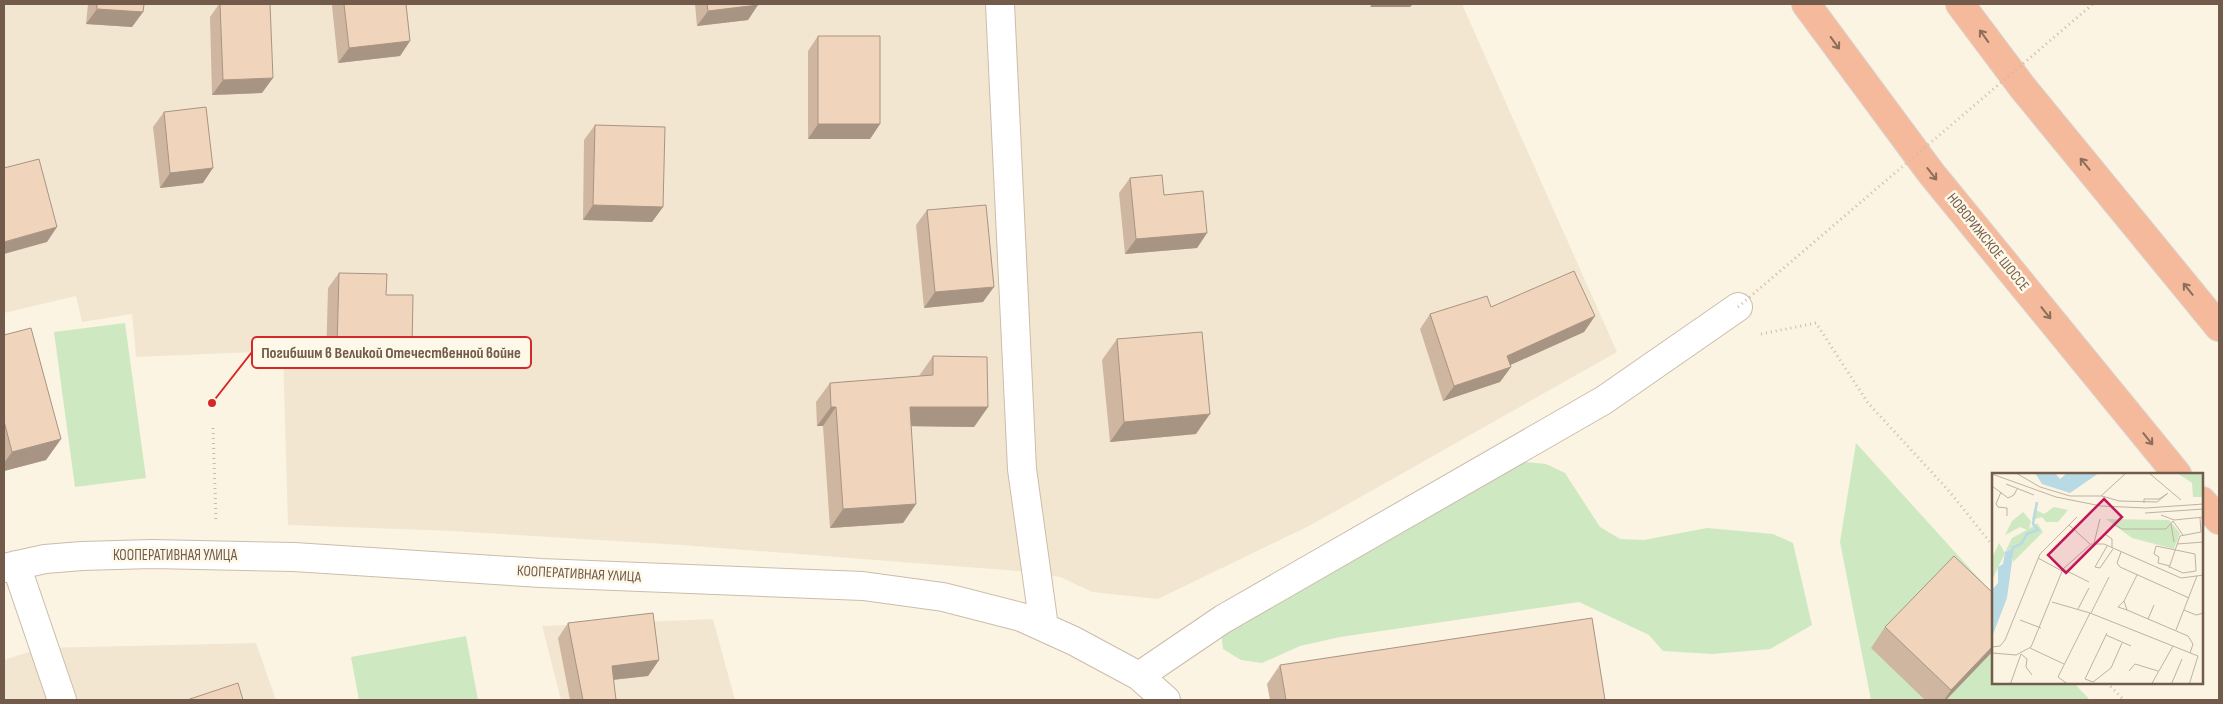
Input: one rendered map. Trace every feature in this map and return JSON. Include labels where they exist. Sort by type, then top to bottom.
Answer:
[{"type":"highway","name":"НОВОРИЖСКОЕ ШОССЕ","points":[[1806,4],[1931,173],[2176,473]]},
{"type":"highway","points":[[1960,4],[2023,88],[2219,327]]},
{"type":"highway","points":[[2203,502],[2219,520]]},
{"type":"street","points":[[1000,4],[1022,469],[1044,627]]},
{"type":"street","points":[[1139,676],[1223,619],[1604,400],[1738,307]]},
{"type":"street","name":"КООПЕРАТИВНАЯ УЛИЦА","points":[[10,566],[45,559],[82,556],[294,557],[541,573],[863,586],[943,597],[1021,617],[1139,676],[1166,700]]},
{"type":"street","points":[[10,566],[62,700]]},
{"type":"path","points":[[1738,307],[2093,4]]},
{"type":"path","points":[[1759,334],[1816,323],[1868,403],[1949,491],[1992,545]]},
{"type":"path","points":[[213,428],[217,556]]},
{"type":"path","points":[[2108,684],[2124,700]]},
{"type":"shaded area","points":[[4,4],[1462,4],[1617,352],[1311,525],[1158,599],[1092,592],[1060,577],[1019,571],[681,545],[452,531],[288,525],[283,351],[136,357],[132,314],[82,322],[76,296],[4,313]]},
{"type":"shaded area","points":[[713,619],[735,700],[561,700],[542,626]]},
{"type":"shaded area","points":[[256,643],[276,700],[4,700],[4,660],[41,648]]},
{"type":"green space","points":[[125,323],[146,478],[75,487],[54,332]]},
{"type":"green space","points":[[1856,443],[1992,593],[1992,684],[2075,684],[2090,700],[1871,700],[1840,542]]},
{"type":"green space","points":[[1525,462],[1546,464],[1565,473],[1600,527],[1620,539],[1644,540],[1707,528],[1773,534],[1793,543],[1812,625],[1770,649],[1712,654],[1663,651],[1649,635],[1579,602],[1340,637],[1300,646],[1262,663],[1241,660],[1223,649],[1221,631]]},
{"type":"green space","points":[[466,636],[478,700],[359,700],[351,657]]},
{"type":"building","points":[[97,4],[144,4],[143,12],[97,9]]},
{"type":"building","points":[[220,4],[270,4],[273,78],[223,80]]},
{"type":"building","points":[[344,4],[406,4],[410,41],[349,48]]},
{"type":"building","points":[[707,4],[758,4],[758,5],[708,11]]},
{"type":"building","points":[[818,36],[880,36],[880,124],[818,124]]},
{"type":"building","points":[[206,107],[213,168],[170,173],[164,112]]},
{"type":"building","points":[[595,125],[665,127],[663,207],[593,205]]},
{"type":"building","points":[[39,159],[57,227],[4,242],[4,168]]},
{"type":"building","points":[[1162,175],[1164,195],[1203,191],[1207,233],[1136,239],[1130,178]]},
{"type":"building","points":[[986,205],[994,287],[935,292],[927,210]]},
{"type":"building","points":[[1574,271],[1595,316],[1507,356],[1511,367],[1454,386],[1430,314],[1487,296],[1491,307]]},
{"type":"building","points":[[339,273],[387,274],[386,295],[413,295],[412,348],[337,347]]},
{"type":"building","points":[[31,328],[61,439],[12,452],[4,421],[4,335]]},
{"type":"building","points":[[1202,332],[1210,414],[1124,422],[1117,339]]},
{"type":"building","points":[[933,356],[987,357],[988,407],[910,407],[916,504],[843,509],[836,407],[831,407],[830,383],[933,375]]},
{"type":"building","points":[[1954,556],[1992,592],[1992,647],[1951,690],[1885,627]]},
{"type":"building","points":[[653,613],[659,660],[612,666],[616,700],[583,700],[568,623]]},
{"type":"building","points":[[1592,618],[1605,700],[1286,700],[1280,665]]},
{"type":"building","points":[[238,683],[243,700],[187,700]]},
{"type":"place","name":"Погибшим в Великой Отечественной войне","points":[[212,403]]}]
